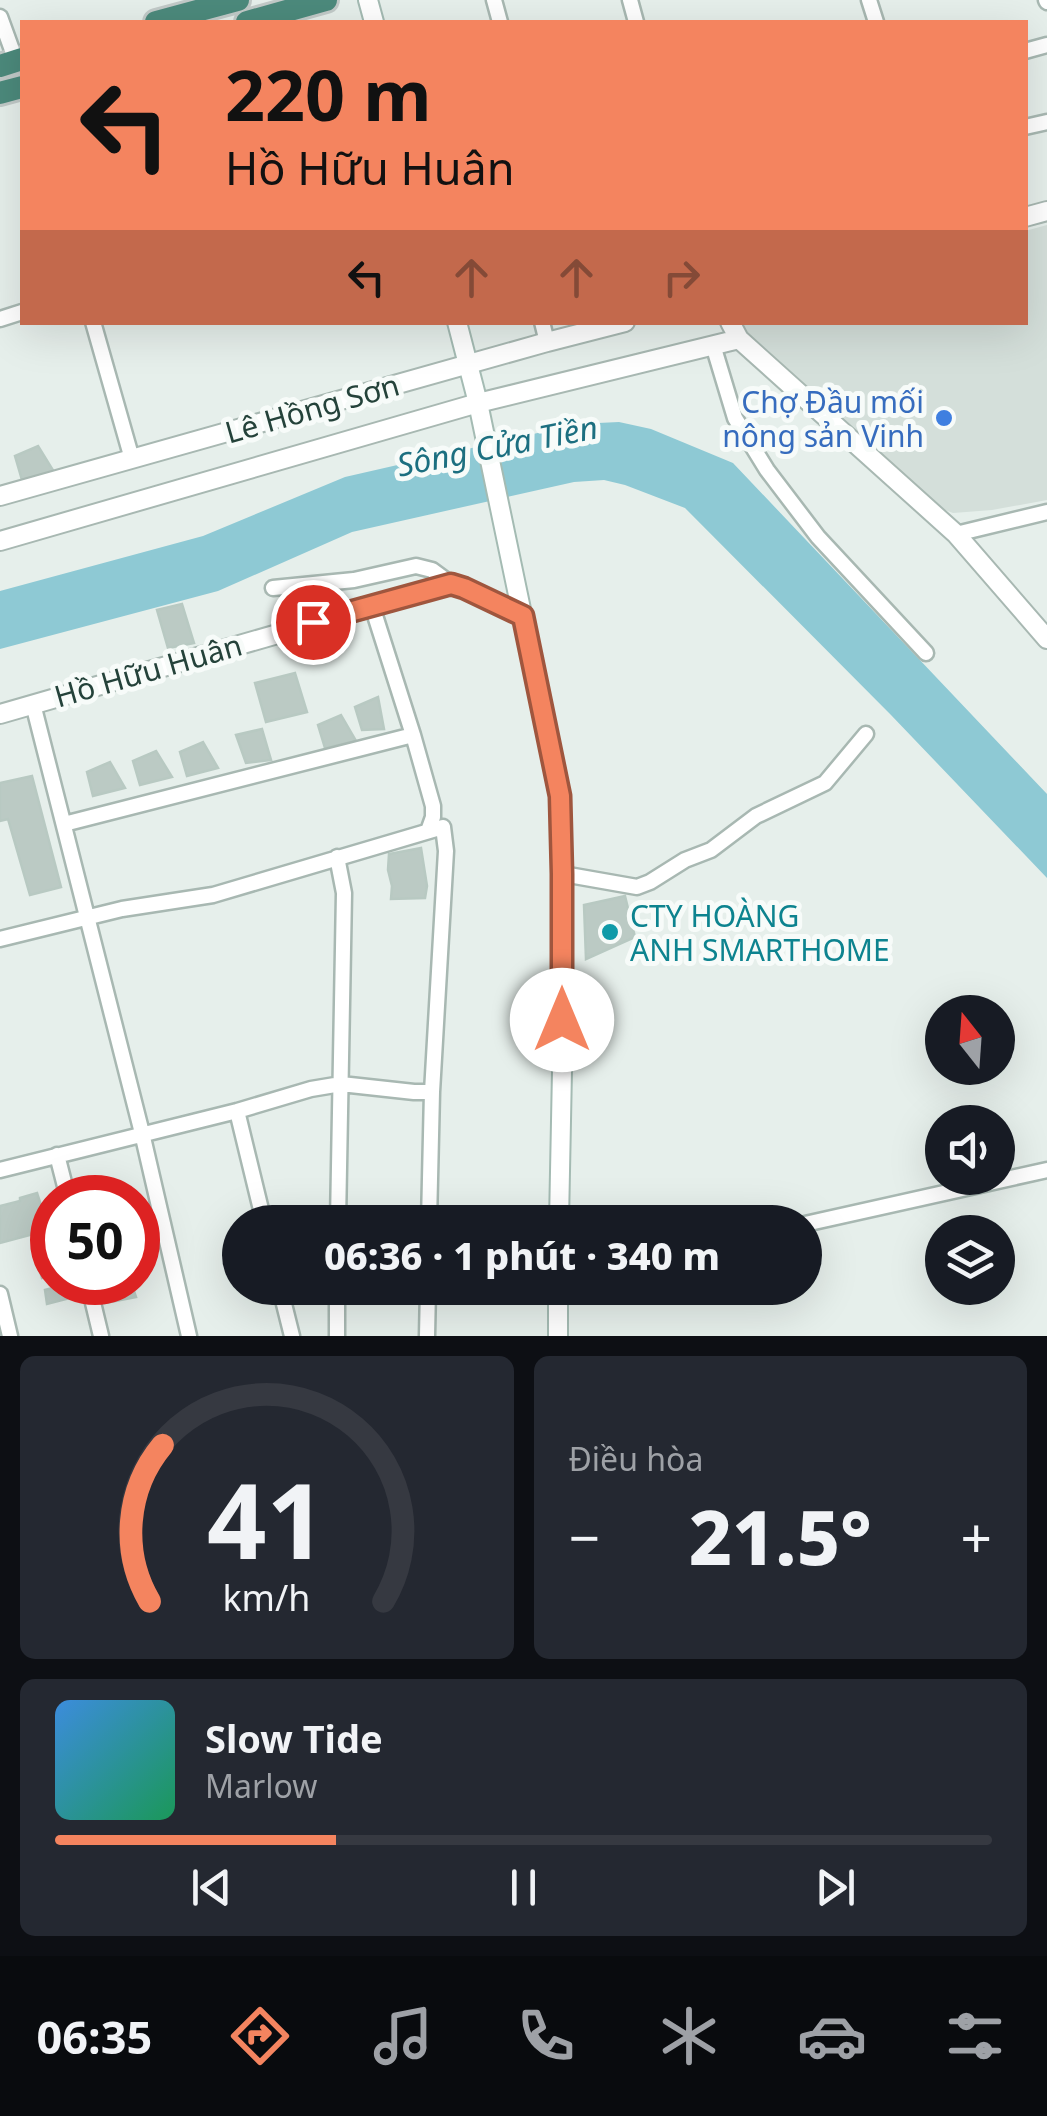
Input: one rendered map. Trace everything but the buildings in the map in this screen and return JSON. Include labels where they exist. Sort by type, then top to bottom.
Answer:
[{"type":"highway","points":[[254,20],[326,0]]},
{"type":"highway","points":[[163,20],[225,2]]},
{"type":"street","points":[[0,16],[13,62]]},
{"type":"street","points":[[94,325],[132,459]]},
{"type":"street","points":[[458,325],[485,435],[560,796],[559,1205]]},
{"type":"street","points":[[543,325],[548,342]]},
{"type":"street","name":"Lê Hồng Sơn","points":[[0,496],[613,325]]},
{"type":"street","points":[[0,541],[478,403],[712,345],[734,331],[956,534],[1047,639]]},
{"type":"street","points":[[712,345],[735,418],[767,470],[818,537],[926,653]]},
{"type":"street","points":[[956,534],[1047,512]]},
{"type":"street","points":[[273,588],[354,580],[416,566],[432,570],[451,584],[523,616]]},
{"type":"street","name":"Hồ Hữu Huân","points":[[0,714],[451,584]]},
{"type":"street","points":[[372,606],[433,806],[428,831]]},
{"type":"street","points":[[34,704],[189,1336]]},
{"type":"street","points":[[562,874],[636,887],[650,882],[710,850],[756,816],[826,783],[866,734]]},
{"type":"street","points":[[64,824],[414,735]]},
{"type":"street","points":[[0,939],[122,910],[213,895],[443,827],[446,851],[429,1205]]},
{"type":"street","points":[[336,857],[344,893],[338,1205]]},
{"type":"street","points":[[0,1170],[341,1084],[432,1092]]},
{"type":"street","points":[[237,1111],[260,1205]]},
{"type":"street","points":[[57,1156],[62,1175]]},
{"type":"street","points":[[822,1220],[1047,1170]]},
{"type":"street","points":[[0,1294],[10,1336]]},
{"type":"street","points":[[94,1305],[101,1336]]},
{"type":"street","points":[[284,1305],[292,1336]]},
{"type":"street","points":[[337,1305],[337,1336]]},
{"type":"street","points":[[427,1336],[428,1305]]},
{"type":"street","points":[[558,1305],[558,1336]]},
{"type":"shaded area","name":"Chợ Đầu mối nông sản Vinh","points":[[1047,225],[1047,500],[992,510],[945,510],[748,335],[743,325],[1028,325],[1028,230]]},
{"type":"water","name":"Sông Cửa Tiền","points":[[619,422],[651,429],[733,463],[1047,794],[1047,878],[685,508],[604,480],[574,482],[352,532],[218,591],[0,649],[0,591],[203,536],[345,477],[577,424]]},
{"type":"place","name":"Chợ Đầu mối nông sản Vinh","points":[[944,418]]},
{"type":"place","name":"CTY HOÀNG ANH SMARTHOME","points":[[610,932]]},
{"type":"route","points":[[313,622],[451,584],[523,616],[560,796],[562,1020]]}]
